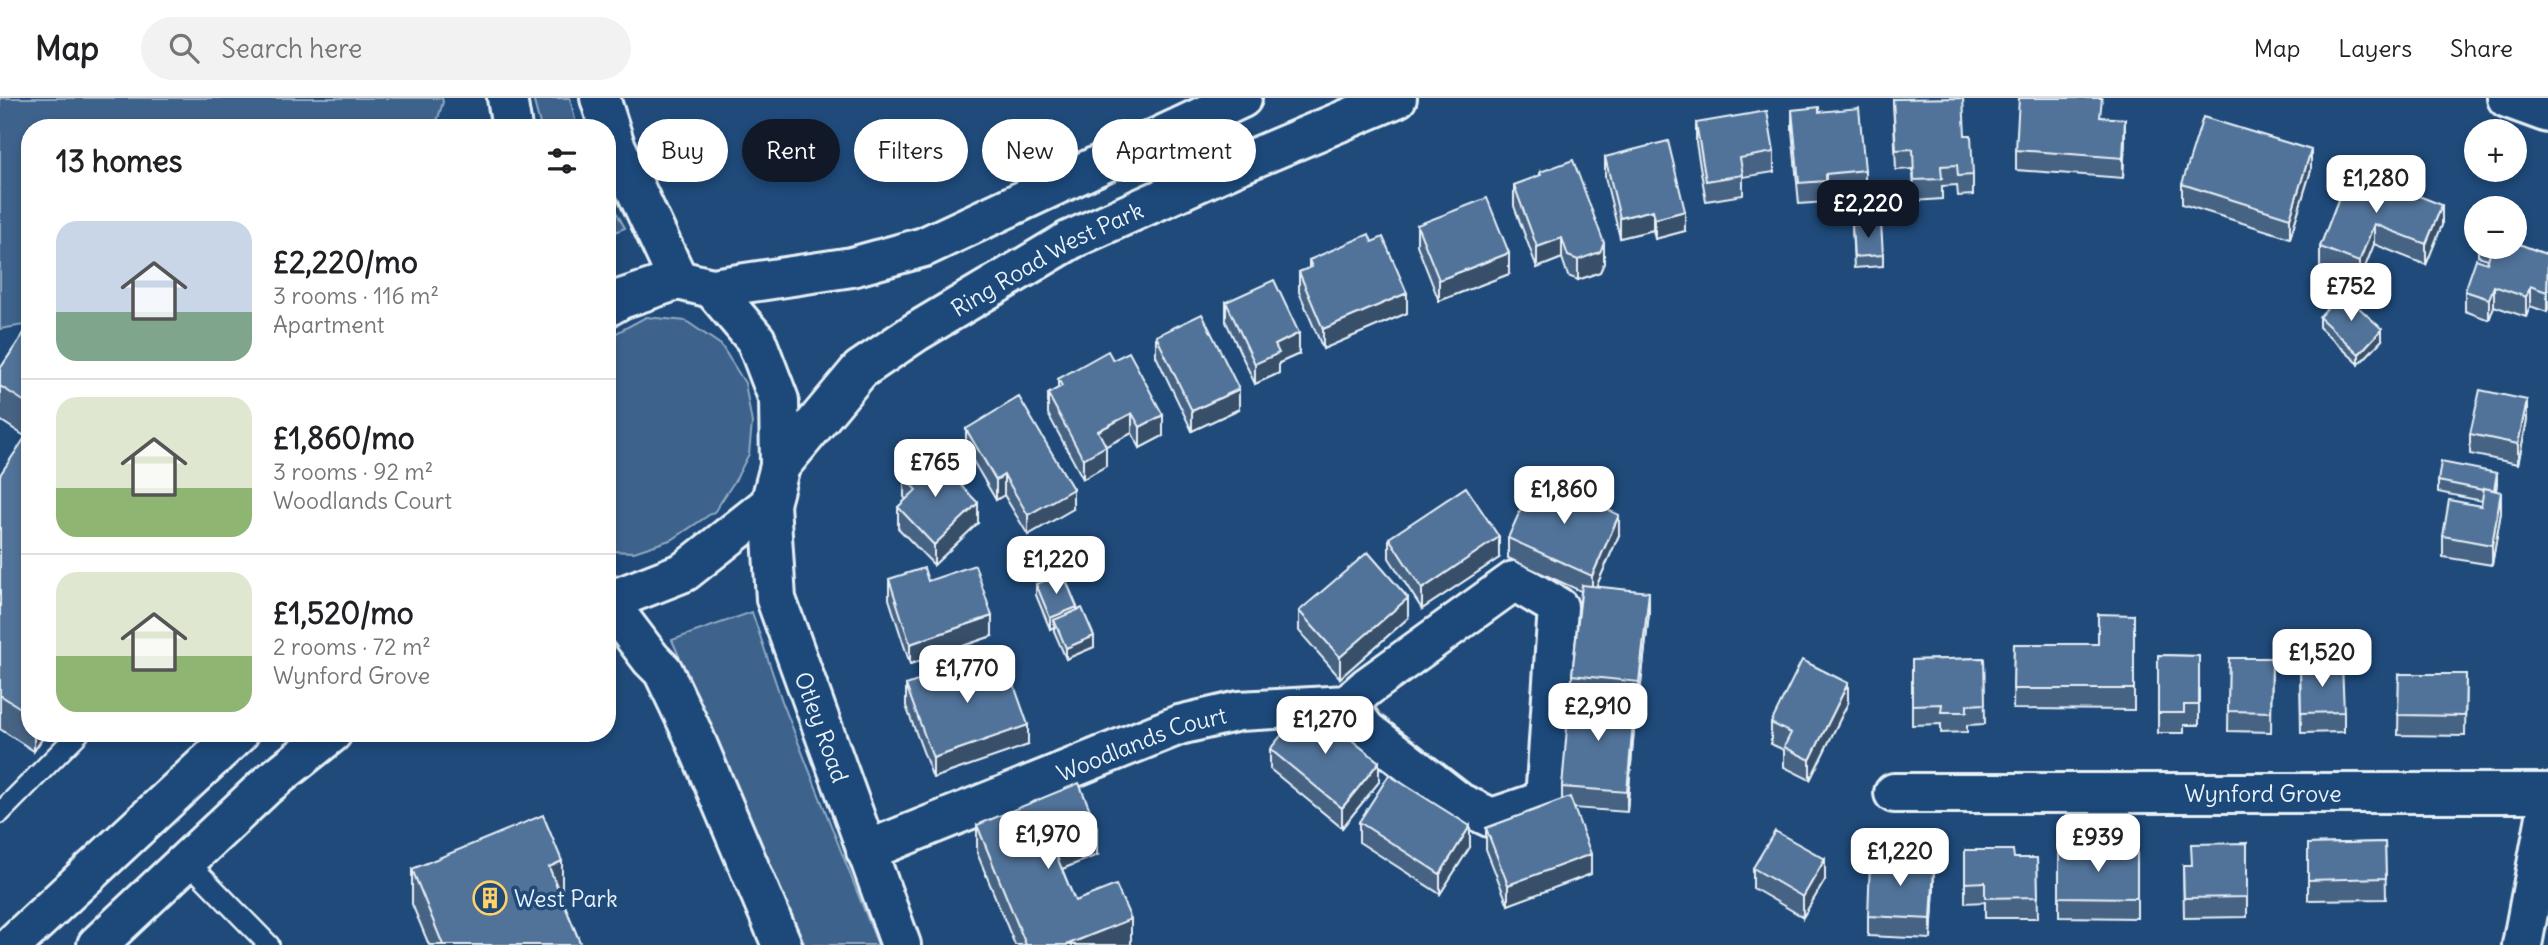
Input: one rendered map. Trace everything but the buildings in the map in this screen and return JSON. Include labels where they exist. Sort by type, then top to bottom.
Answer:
[{"type":"main road","points":[[507,98],[510,119]]},
{"type":"main road","points":[[600,98],[607,119]]},
{"type":"main road","points":[[616,302],[695,284],[852,267],[924,247],[1242,98]]},
{"type":"main road","name":"Ring Road West Park","points":[[780,466],[860,370],[916,332],[1070,240],[1235,166],[1397,98]]},
{"type":"main road","points":[[2507,98],[2548,113]]},
{"type":"main road","points":[[616,147],[695,284],[756,340],[779,400],[780,466]]},
{"type":"main road","name":"Otley Road","points":[[780,466],[770,504],[776,599],[901,945]]},
{"type":"main road","points":[[616,598],[684,572],[770,504]]},
{"type":"main road","points":[[1514,581],[1558,607],[1545,800],[1492,818],[1460,803],[1366,730],[1347,705],[1367,687],[1514,581]]},
{"type":"main road","points":[[616,614],[663,671],[692,732],[782,945]]},
{"type":"main road","name":"Woodlands Court","points":[[866,851],[1179,725],[1239,711],[1347,705]]},
{"type":"main road","points":[[12,945],[229,742]]},
{"type":"main road","points":[[97,945],[267,786],[321,742]]},
{"type":"main road","name":"Wynford Grove","points":[[1894,793],[2548,793]]},
{"type":"main road","points":[[2522,945],[2548,806]]},
{"type":"lane","points":[[0,813],[70,742]]},
{"type":"lane","points":[[187,861],[269,945]]},
{"type":"shaded area","points":[[0,98],[442,98],[438,119],[21,119],[21,326],[0,329]]},
{"type":"shaded area","points":[[533,98],[570,98],[575,119],[539,119]]},
{"type":"shaded area","points":[[616,212],[625,228],[616,232]]},
{"type":"shaded area","points":[[646,317],[686,321],[721,345],[745,383],[752,423],[749,454],[715,511],[673,539],[634,552],[616,551],[616,333]]},
{"type":"shaded area","points":[[752,612],[782,701],[878,945],[805,945],[672,640]]},
{"type":"place","name":"West Park","points":[[490,898]]}]
